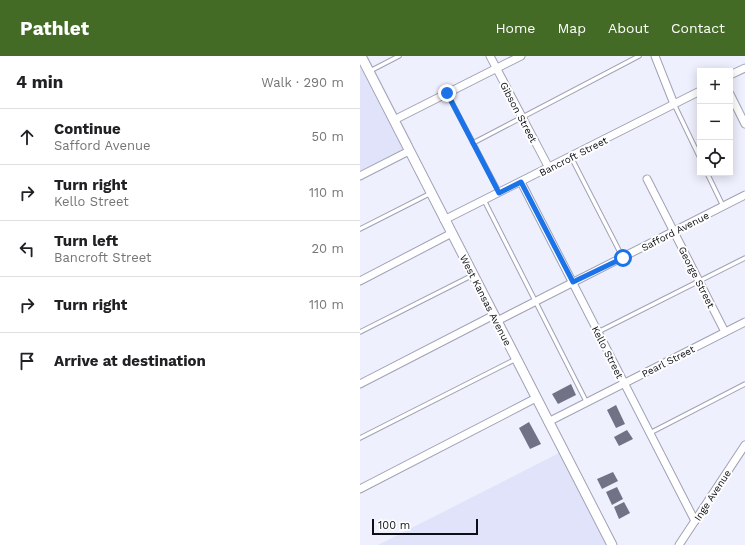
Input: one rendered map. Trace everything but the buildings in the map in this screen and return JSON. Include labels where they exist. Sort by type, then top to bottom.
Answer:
[{"type":"street","name":"West Kansas Avenue","points":[[361,56],[612,545]]},
{"type":"street","name":"Gibson Street","points":[[490,56],[549,168]]},
{"type":"street","points":[[394,120],[521,56]]},
{"type":"street","points":[[655,56],[674,104]]},
{"type":"street","points":[[733,74],[745,68]]},
{"type":"street","name":"Bancroft Street","points":[[444,220],[697,92]]},
{"type":"street","points":[[733,100],[745,124]]},
{"type":"street","points":[[360,176],[409,151]]},
{"type":"street","name":"George Street","points":[[647,179],[725,332]]},
{"type":"street","name":"Kello Street","points":[[521,182],[695,521]]},
{"type":"street","name":"Safford Avenue","points":[[360,384],[495,318],[536,302],[745,195]]},
{"type":"street","points":[[360,281],[452,233]]},
{"type":"street","name":"Pearl Street","points":[[548,422],[745,322]]},
{"type":"street","points":[[360,489],[536,398]]},
{"type":"street","name":"Inge Avenue","points":[[679,545],[745,445]]},
{"type":"lane","points":[[369,72],[399,56]]},
{"type":"lane","points":[[473,143],[639,56]]},
{"type":"lane","points":[[447,93],[499,193]]},
{"type":"lane","points":[[674,104],[697,152]]},
{"type":"lane","points":[[571,156],[623,258]]},
{"type":"lane","points":[[709,176],[724,206]]},
{"type":"lane","points":[[360,229],[431,193]]},
{"type":"lane","points":[[484,200],[586,403]]},
{"type":"lane","points":[[598,332],[745,258]]},
{"type":"lane","points":[[360,332],[473,275]]},
{"type":"lane","points":[[360,438],[516,358]]},
{"type":"lane","points":[[650,433],[745,384]]},
{"type":"shaded area","points":[[360,56],[368,56],[413,144],[360,171]]},
{"type":"shaded area","points":[[559,453],[606,545],[378,545]]},
{"type":"route","points":[[447,93],[499,193],[521,182],[573,282],[623,258]]}]
